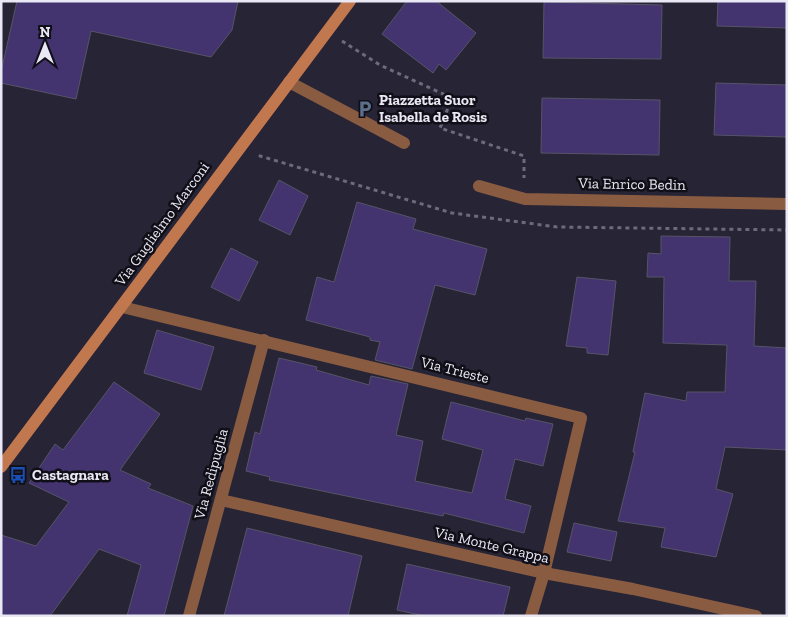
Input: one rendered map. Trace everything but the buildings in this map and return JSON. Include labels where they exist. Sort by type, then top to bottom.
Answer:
[{"type":"main road","name":"Via Guglielmo Marconi","points":[[1,467],[350,1]]},
{"type":"street","points":[[289,82],[404,143]]},
{"type":"street","name":"Via Enrico Bedin","points":[[478,186],[524,199],[787,204]]},
{"type":"street","name":"Via Trieste","points":[[122,307],[581,418],[544,573],[531,616]]},
{"type":"street","name":"Via Redipuglia","points":[[189,616],[264,340]]},
{"type":"street","name":"Via Monte Grappa","points":[[221,500],[544,573],[633,589],[756,616]]},
{"type":"path","points":[[327,32],[380,65],[452,98],[440,128],[524,156],[524,199]]},
{"type":"place","name":"Piazzetta Suor Isabella de Rosis","points":[[365,109]]},
{"type":"place","name":"Castagnara","points":[[18,475]]}]
